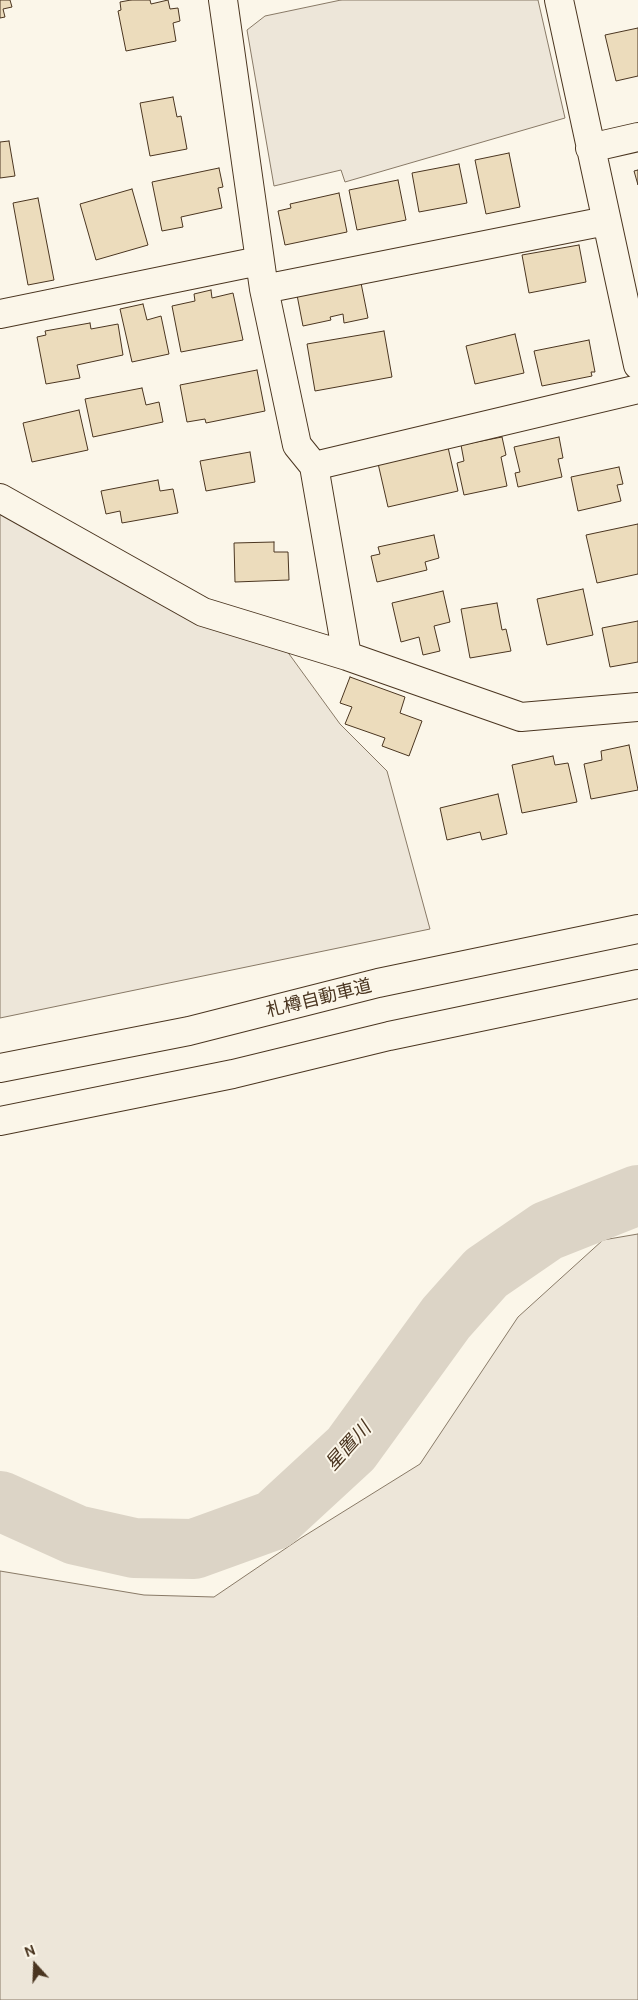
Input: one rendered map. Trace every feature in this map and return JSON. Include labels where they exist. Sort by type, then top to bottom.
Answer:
[{"type":"main road","points":[[559,0],[638,363]]},
{"type":"main road","points":[[229,1],[259,261],[264,289],[297,445],[314,466],[347,656]]},
{"type":"main road","points":[[590,148],[638,137]]},
{"type":"main road","points":[[264,289],[606,221]]},
{"type":"main road","points":[[0,314],[259,261]]},
{"type":"main road","points":[[314,466],[638,389]]},
{"type":"main road","points":[[0,498],[203,612],[347,656],[521,717],[638,707]]},
{"type":"main road","name":"札樽自動車道","points":[[0,1068],[189,1031],[378,983],[638,929]]},
{"type":"main road","points":[[0,1121],[233,1074],[389,1036],[638,984]]},
{"type":"shaded area","points":[[341,0],[538,0],[565,118],[345,182],[341,170],[274,186],[247,30],[265,16]]},
{"type":"shaded area","points":[[0,511],[284,647],[340,724],[387,771],[430,929],[0,1018]]},
{"type":"shaded area","points":[[638,1234],[638,2000],[0,2000],[0,1571],[144,1595],[214,1597],[301,1538],[420,1464],[518,1317],[603,1240]]},
{"type":"building","points":[[0,0],[10,0],[12,7],[3,9],[5,17],[0,18]]},
{"type":"building","points":[[150,0],[151,4],[168,0],[170,9],[178,8],[180,21],[173,23],[176,41],[126,51],[118,11],[121,10],[120,2]]},
{"type":"building","points":[[638,28],[638,76],[616,81],[605,35]]},
{"type":"building","points":[[173,97],[177,117],[181,116],[187,149],[150,156],[140,103]]},
{"type":"building","points":[[9,141],[15,176],[0,178],[0,142]]},
{"type":"building","points":[[509,153],[520,207],[486,214],[475,160]]},
{"type":"building","points":[[459,164],[467,203],[419,212],[412,173]]},
{"type":"building","points":[[219,168],[223,187],[218,188],[222,208],[181,217],[183,227],[162,231],[152,182]]},
{"type":"building","points":[[638,170],[638,185],[634,171]]},
{"type":"building","points":[[398,180],[406,220],[357,230],[349,190]]},
{"type":"building","points":[[132,189],[148,245],[96,260],[80,204]]},
{"type":"building","points":[[339,193],[347,232],[285,245],[278,211],[291,208],[290,204]]},
{"type":"building","points":[[38,198],[54,280],[28,285],[13,203]]},
{"type":"building","points":[[579,245],[586,282],[529,293],[522,255]]},
{"type":"building","points":[[360,278],[368,318],[344,323],[343,314],[330,317],[331,320],[303,326],[297,295]]},
{"type":"building","points":[[211,290],[212,298],[233,293],[243,340],[181,352],[172,306],[195,301],[194,294]]},
{"type":"building","points":[[143,304],[147,320],[161,316],[169,354],[132,362],[120,309]]},
{"type":"building","points":[[90,323],[91,329],[118,324],[123,355],[77,365],[80,378],[46,384],[37,337],[46,335],[45,331]]},
{"type":"building","points":[[384,331],[392,377],[315,391],[307,344]]},
{"type":"building","points":[[515,334],[524,373],[475,384],[466,346]]},
{"type":"building","points":[[589,340],[595,372],[591,372],[592,376],[542,386],[534,351]]},
{"type":"building","points":[[257,370],[265,411],[206,423],[205,419],[187,422],[180,385]]},
{"type":"building","points":[[142,388],[146,405],[159,402],[163,422],[93,437],[85,399]]},
{"type":"building","points":[[79,410],[88,450],[32,462],[23,423]]},
{"type":"building","points":[[502,437],[506,455],[501,457],[507,486],[464,495],[457,463],[464,461],[461,445]]},
{"type":"building","points":[[559,437],[563,458],[558,459],[562,477],[518,487],[515,473],[520,472],[514,447]]},
{"type":"building","points":[[447,443],[458,491],[388,507],[377,459]]},
{"type":"building","points":[[250,452],[255,482],[206,491],[200,461]]},
{"type":"building","points":[[619,467],[623,484],[617,485],[621,501],[578,511],[571,477]]},
{"type":"building","points":[[158,480],[160,491],[173,489],[178,513],[122,523],[120,511],[106,514],[101,491]]},
{"type":"building","points":[[638,524],[638,574],[597,583],[586,535]]},
{"type":"building","points":[[434,535],[439,558],[425,562],[427,570],[377,582],[371,556],[380,554],[378,547]]},
{"type":"building","points":[[274,542],[274,552],[288,552],[289,580],[235,582],[234,543]]},
{"type":"building","points":[[583,589],[593,635],[547,645],[537,599]]},
{"type":"building","points":[[443,591],[450,622],[434,626],[440,651],[423,655],[419,637],[401,642],[392,603]]},
{"type":"building","points":[[497,603],[502,630],[506,629],[511,651],[470,658],[461,609]]},
{"type":"building","points":[[638,621],[638,662],[610,667],[602,628]]},
{"type":"building","points":[[350,677],[405,697],[400,713],[422,721],[409,756],[382,746],[385,738],[345,724],[352,707],[340,703]]},
{"type":"building","points":[[629,745],[638,790],[591,799],[584,764],[602,760],[601,751]]},
{"type":"building","points":[[553,756],[555,765],[568,763],[577,802],[522,813],[512,765]]},
{"type":"building","points":[[498,794],[507,834],[482,840],[480,832],[447,840],[440,808]]},
{"type":"waterway","name":"星置川","points":[[0,1501],[76,1535],[134,1548],[194,1549],[274,1520],[351,1449],[446,1318],[486,1273],[547,1231],[638,1195]]}]
